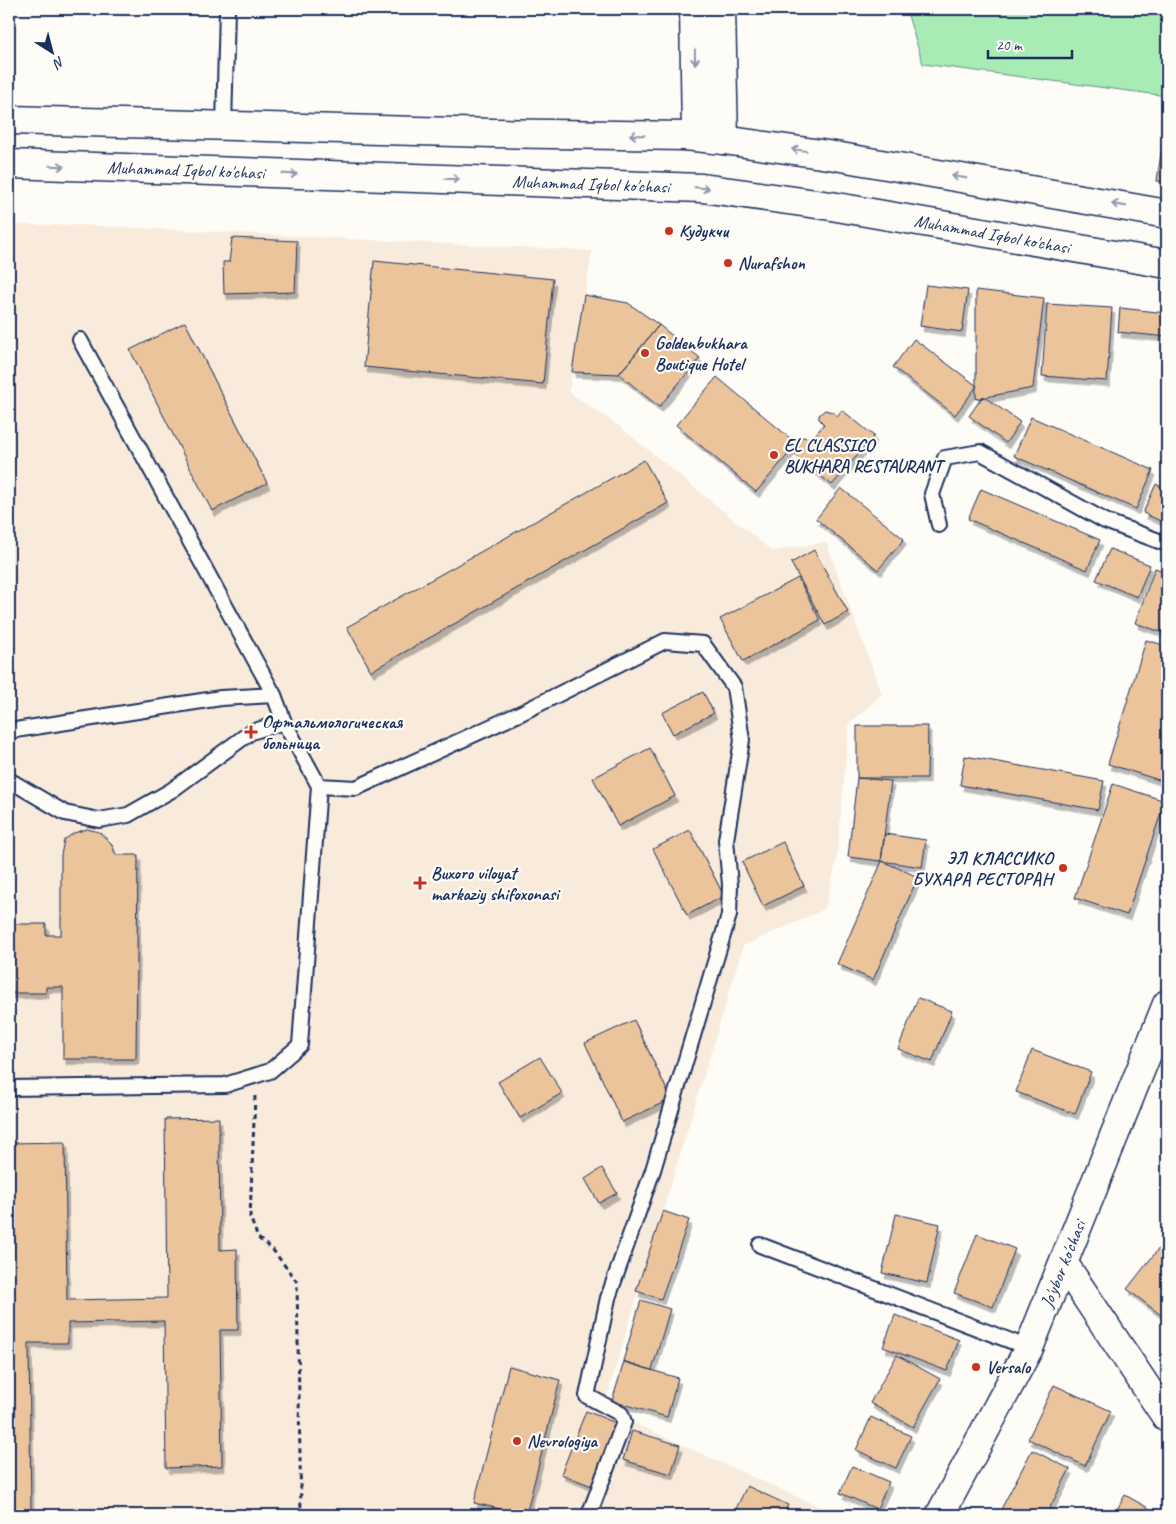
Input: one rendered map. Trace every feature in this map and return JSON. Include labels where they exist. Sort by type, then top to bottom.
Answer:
[{"type":"main road","points":[[685,136],[696,134],[694,9]]},
{"type":"main road","points":[[721,9],[724,140]]},
{"type":"main road","points":[[9,120],[685,136],[845,157],[1167,214]]},
{"type":"main road","name":"Muhammad Iqbol ko'chasi","points":[[9,164],[702,188],[831,206],[1167,264]]},
{"type":"main road","name":"Jo'ybor ko'chasi","points":[[940,1515],[1029,1348],[1167,1004]]},
{"type":"main road","points":[[1064,1264],[1167,1418]]},
{"type":"lane","points":[[224,126],[228,9]]},
{"type":"lane","points":[[9,1088],[225,1085],[270,1070],[300,1044],[319,786],[284,722],[274,695],[80,340]]},
{"type":"lane","points":[[939,525],[932,494],[945,458],[980,452],[1105,521],[1167,544]]},
{"type":"lane","points":[[319,786],[356,788],[521,713],[664,641],[702,644],[734,687],[742,740],[726,840],[730,885],[729,914],[653,1170],[608,1298],[587,1396],[621,1414],[624,1422],[589,1515]]},
{"type":"lane","points":[[9,731],[220,698],[274,695]]},
{"type":"lane","points":[[9,780],[65,812],[99,820],[128,815],[172,790],[251,732],[284,722]]},
{"type":"lane","points":[[760,1245],[1029,1348]]},
{"type":"path","points":[[256,1076],[250,1217],[258,1238],[272,1250],[297,1282],[301,1515]]},
{"type":"shaded area","name":"Buxoro viloyat markaziy shifoxonasi","points":[[9,225],[77,225],[592,251],[569,392],[619,426],[772,551],[826,542],[882,694],[849,724],[837,858],[825,909],[743,946],[603,1409],[837,1515],[9,1515]]},
{"type":"green space","points":[[906,9],[1167,9],[1167,96],[923,64]]},
{"type":"building","points":[[1167,118],[1167,182],[1157,181]]},
{"type":"building","points":[[232,238],[297,241],[295,292],[224,294],[223,262],[229,262]]},
{"type":"building","points":[[374,261],[553,279],[543,384],[364,367]]},
{"type":"building","points":[[926,285],[968,290],[962,332],[920,326]]},
{"type":"building","points":[[976,290],[1044,298],[1033,388],[976,399]]},
{"type":"building","points":[[584,295],[628,303],[659,325],[619,374],[572,372]]},
{"type":"building","points":[[1047,304],[1112,308],[1107,381],[1042,376]]},
{"type":"building","points":[[1120,308],[1167,313],[1167,337],[1118,332]]},
{"type":"building","points":[[185,322],[267,483],[212,511],[130,350]]},
{"type":"building","points":[[659,325],[700,358],[659,407],[619,374]]},
{"type":"building","points":[[914,339],[977,386],[955,415],[893,367]]},
{"type":"building","points":[[717,377],[797,444],[756,492],[676,425]]},
{"type":"building","points":[[983,396],[1020,422],[1006,443],[969,416]]},
{"type":"building","points":[[825,410],[837,416],[842,410],[874,436],[832,485],[795,455],[800,449],[797,444],[799,438],[812,439],[824,424],[819,419],[819,415]]},
{"type":"building","points":[[1031,417],[1153,470],[1136,509],[1014,456]]},
{"type":"building","points":[[644,460],[668,503],[371,671],[347,627]]},
{"type":"building","points":[[1156,484],[1167,490],[1167,524],[1143,513]]},
{"type":"building","points":[[841,488],[904,539],[878,570],[816,519]]},
{"type":"building","points":[[981,489],[1100,540],[1087,570],[968,519]]},
{"type":"building","points":[[1110,549],[1150,565],[1137,597],[1096,580]]},
{"type":"building","points":[[814,550],[848,612],[825,625],[791,563]]},
{"type":"building","points":[[1155,568],[1167,572],[1167,634],[1135,623]]},
{"type":"building","points":[[798,578],[820,620],[743,661],[720,619]]},
{"type":"building","points":[[1146,640],[1167,646],[1167,765],[1162,781],[1108,764]]},
{"type":"building","points":[[703,692],[714,713],[673,734],[662,713]]},
{"type":"building","points":[[857,726],[928,726],[927,778],[857,778]]},
{"type":"building","points":[[650,748],[675,796],[618,826],[593,778]]},
{"type":"building","points":[[965,756],[1104,781],[1098,810],[960,785]]},
{"type":"building","points":[[857,778],[891,781],[881,861],[848,857]]},
{"type":"building","points":[[1113,784],[1165,801],[1127,915],[1075,898]]},
{"type":"building","points":[[87,829],[99,832],[111,843],[116,855],[138,855],[136,1059],[63,1059],[63,987],[46,987],[46,993],[9,993],[9,924],[46,924],[46,935],[61,935],[61,855],[64,840],[74,833]]},
{"type":"building","points":[[690,830],[724,896],[687,915],[653,849]]},
{"type":"building","points":[[885,834],[926,840],[922,867],[881,861]]},
{"type":"building","points":[[783,842],[804,886],[763,906],[742,862]]},
{"type":"building","points":[[882,861],[918,877],[873,980],[837,964]]},
{"type":"building","points":[[918,998],[952,1011],[932,1062],[898,1049]]},
{"type":"building","points":[[634,1020],[671,1099],[622,1122],[585,1043]]},
{"type":"building","points":[[1032,1050],[1091,1072],[1075,1114],[1016,1092]]},
{"type":"building","points":[[540,1057],[562,1093],[520,1118],[498,1082]]},
{"type":"building","points":[[219,1118],[220,1250],[237,1249],[238,1330],[220,1330],[222,1466],[166,1468],[164,1321],[68,1323],[68,1343],[29,1343],[31,1515],[9,1515],[9,1143],[65,1142],[67,1300],[167,1298],[165,1119]]},
{"type":"building","points":[[602,1168],[617,1193],[599,1203],[585,1179]]},
{"type":"building","points":[[663,1211],[689,1220],[661,1299],[636,1291]]},
{"type":"building","points":[[896,1214],[940,1224],[927,1283],[882,1273]]},
{"type":"building","points":[[977,1234],[1015,1249],[993,1307],[954,1293]]},
{"type":"building","points":[[1167,1238],[1167,1317],[1166,1319],[1127,1289]]},
{"type":"building","points":[[641,1300],[670,1309],[652,1370],[623,1361]]},
{"type":"building","points":[[895,1315],[959,1340],[947,1371],[883,1347]]},
{"type":"building","points":[[897,1355],[940,1379],[913,1427],[870,1403]]},
{"type":"building","points":[[624,1362],[678,1378],[667,1417],[612,1401]]},
{"type":"building","name":"Nevrologiya","points":[[509,1366],[560,1380],[526,1515],[474,1503]]},
{"type":"building","points":[[1054,1385],[1111,1411],[1085,1466],[1028,1439]]},
{"type":"building","points":[[586,1411],[616,1423],[592,1486],[561,1474]]},
{"type":"building","points":[[871,1417],[911,1436],[896,1468],[856,1450]]},
{"type":"building","points":[[632,1431],[680,1445],[671,1474],[623,1460]]},
{"type":"building","points":[[1032,1450],[1070,1469],[1046,1515],[998,1515]]},
{"type":"building","points":[[852,1466],[889,1482],[877,1509],[840,1493]]},
{"type":"building","points":[[747,1486],[788,1505],[783,1515],[733,1515]]},
{"type":"building","points":[[1125,1495],[1161,1515],[1114,1515]]},
{"type":"place","name":"Кудукчи","points":[[669,231]]},
{"type":"place","name":"Nurafshon","points":[[728,263]]},
{"type":"place","name":"Goldenbukhara Boutique Hotel","points":[[645,353]]},
{"type":"place","name":"EL CLASSICO BUKHARA RESTAURANT","points":[[774,455]]},
{"type":"place","name":"Офтальмологическая больница","points":[[251,732]]},
{"type":"place","name":"ЭЛ КЛАССИКО БУХАРА РЕСТОРАН","points":[[1063,868]]},
{"type":"place","name":"Buxoro viloyat markaziy shifoxonasi","points":[[420,883]]},
{"type":"place","name":"Versalo","points":[[976,1367]]},
{"type":"place","name":"Nevrologiya","points":[[517,1441]]}]
